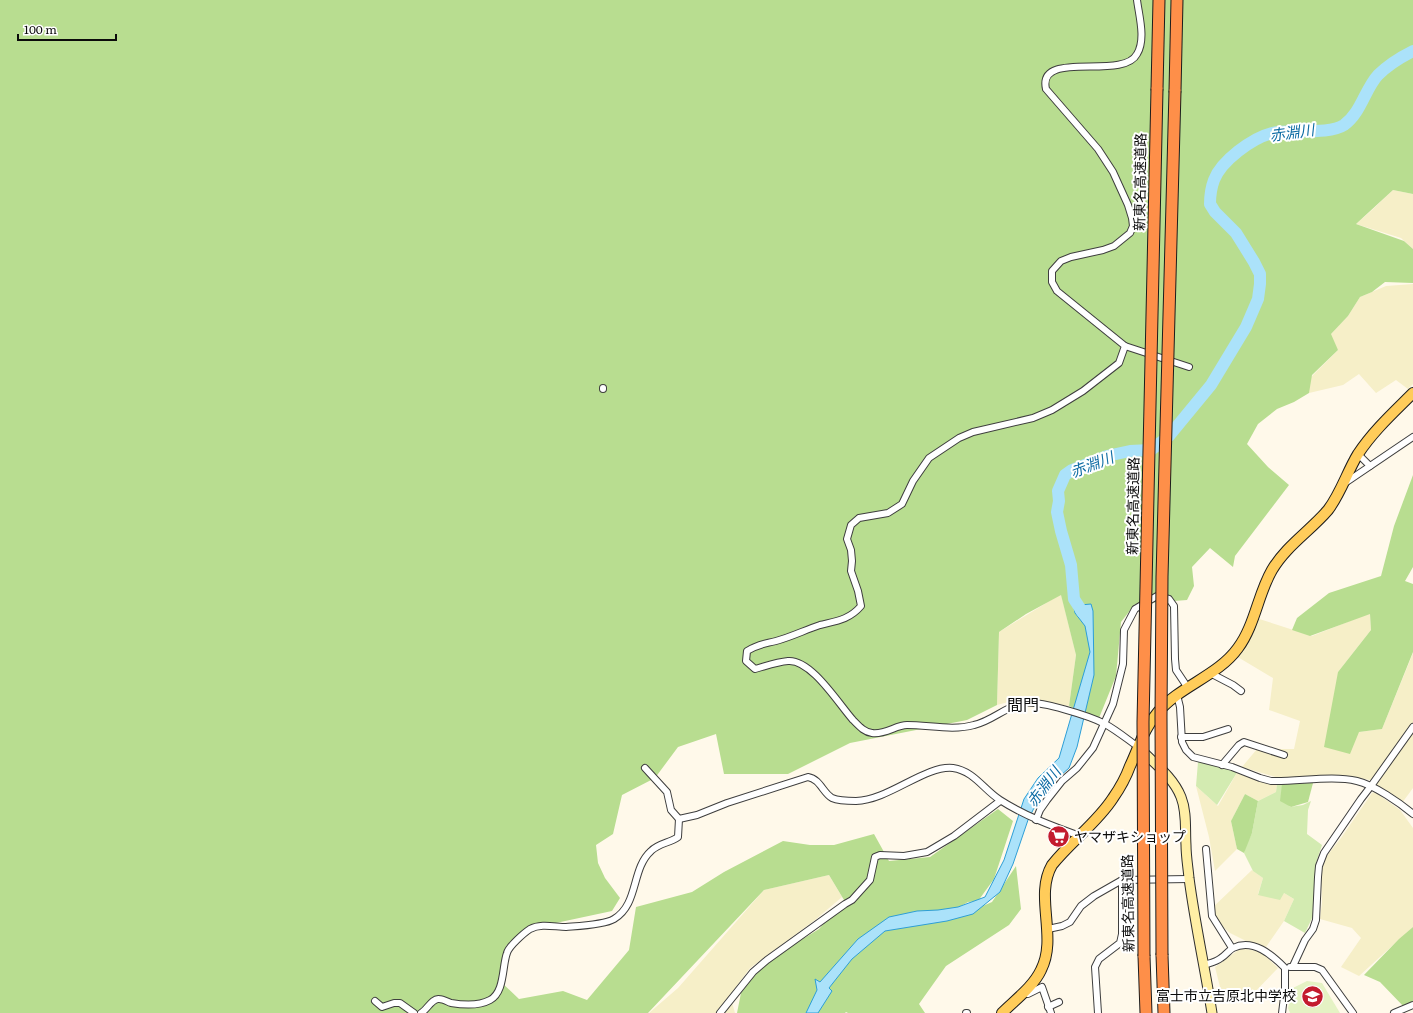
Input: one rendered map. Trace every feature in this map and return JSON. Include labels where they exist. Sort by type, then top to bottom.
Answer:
[{"type":"highway","name":"新東名高速道路","points":[[1146,1013],[1144,956],[1143,714],[1159,0]]},
{"type":"highway","points":[[1164,1013],[1162,955],[1162,577],[1177,0]]},
{"type":"main road","points":[[1002,1013],[1034,983],[1042,970],[1046,951],[1048,929],[1045,888],[1046,874],[1058,857],[1102,813],[1113,798],[1131,764],[1137,746],[1147,726],[1158,711],[1177,695],[1227,661],[1242,644],[1267,579],[1282,556],[1328,510],[1344,484],[1358,454],[1383,423],[1413,393]]},
{"type":"street","points":[[1137,0],[1141,34],[1137,55],[1127,63],[1113,67],[1067,67],[1055,70],[1047,77],[1045,83],[1046,89],[1098,149],[1113,172],[1128,205],[1133,226],[1130,233],[1114,246],[1103,250],[1071,256],[1061,261],[1052,271],[1052,282],[1057,291],[1125,346],[1189,367]]},
{"type":"street","points":[[1125,346],[1119,363],[1083,391],[1052,410],[1033,418],[973,432],[959,438],[929,458],[913,481],[902,504],[888,513],[859,518],[851,526],[848,539],[851,550],[851,571],[861,606],[855,613],[846,618],[776,641],[757,645],[747,651],[746,661],[756,669],[789,661],[801,663],[813,672],[844,710],[863,730],[872,734],[905,725],[959,728],[988,720],[1009,707],[1024,703],[1042,703],[1104,724],[1137,746],[1170,778],[1182,799],[1185,811],[1186,846],[1196,923],[1212,1013]]},
{"type":"street","points":[[1344,484],[1413,437]]},
{"type":"street","points":[[1358,454],[1370,466]]},
{"type":"street","points":[[1034,818],[1062,781],[1077,768],[1093,748],[1113,704],[1123,664],[1124,630],[1135,609],[1157,596],[1168,599],[1174,606],[1176,670],[1188,688]]},
{"type":"street","points":[[1210,673],[1241,691]]},
{"type":"street","points":[[1177,695],[1180,707],[1182,742],[1186,750],[1193,757],[1222,765],[1232,766],[1271,781],[1340,778],[1358,781],[1372,786],[1413,814]]},
{"type":"street","points":[[1293,966],[1305,940],[1313,929],[1319,866],[1324,853],[1361,798],[1372,786],[1413,727]]},
{"type":"street","points":[[1181,737],[1205,739],[1228,729]]},
{"type":"street","points":[[1222,765],[1239,745],[1244,742],[1284,755]]},
{"type":"street","points":[[645,768],[667,792],[671,810],[680,819]]},
{"type":"street","points":[[680,819],[697,815],[727,803],[808,777],[813,778],[832,798],[844,801],[858,801],[874,799],[928,773],[941,769],[952,768],[958,769],[974,777],[1000,801],[1034,818],[1080,836]]},
{"type":"street","points":[[720,1013],[752,972],[852,900],[870,880],[875,858],[880,855],[904,856],[927,852],[954,836],[1000,801]]},
{"type":"street","points":[[421,1013],[435,1000],[439,999],[461,1005],[476,1004],[491,1000],[498,991],[502,980],[507,952],[531,929],[540,926],[567,927],[601,923],[614,919],[627,907],[644,860],[651,850],[678,837],[680,819]]},
{"type":"street","points":[[1206,849],[1212,916],[1232,948]]},
{"type":"street","points":[[1048,929],[1062,926],[1070,922],[1081,906],[1094,896],[1122,880],[1190,879]]},
{"type":"street","points":[[1098,1013],[1095,967],[1099,959],[1120,944],[1122,934],[1122,880]]},
{"type":"street","points":[[1204,965],[1221,958],[1232,948],[1243,944],[1258,947],[1273,956],[1285,968],[1285,989],[1282,1013]]},
{"type":"street","points":[[1285,968],[1293,966],[1315,967],[1322,970],[1353,1013]]},
{"type":"street","points":[[1024,992],[1028,994],[1042,987],[1049,1010],[1059,1002]]},
{"type":"street","points":[[375,1001],[382,1007],[394,1003],[400,1003],[414,1013]]},
{"type":"street","points":[[1394,1013],[1404,1011],[1413,1005]]},
{"type":"shaded area","points":[[1393,190],[1413,194],[1413,249],[1401,238],[1356,224]]},
{"type":"shaded area","points":[[1413,284],[1413,384],[1408,389],[1396,380],[1376,393],[1359,374],[1343,385],[1309,393],[1308,380],[1338,350],[1328,337],[1348,316],[1360,297],[1386,286]]},
{"type":"shaded area","points":[[1061,594],[1076,655],[1069,706],[1024,698],[997,705],[999,632]]},
{"type":"shaded area","points":[[1370,613],[1371,630],[1338,672],[1359,732],[1382,729],[1413,653],[1413,788],[1402,803],[1370,780],[1342,775],[1279,778],[1242,767],[1257,749],[1294,749],[1300,721],[1269,710],[1273,678],[1231,653],[1253,617],[1312,636]]},
{"type":"shaded area","points":[[1238,771],[1258,781],[1277,784],[1276,792],[1258,801],[1245,794],[1231,821],[1237,849],[1215,871],[1209,837],[1196,786],[1218,806]]},
{"type":"shaded area","points":[[1375,792],[1400,810],[1413,828],[1413,927],[1359,976],[1341,967],[1361,938],[1352,928],[1320,919],[1322,903],[1321,872],[1326,857],[1372,793]]},
{"type":"shaded area","points":[[1252,870],[1263,878],[1258,894],[1284,893],[1294,899],[1284,921],[1266,947],[1246,941],[1230,933],[1216,921],[1211,909]]},
{"type":"shaded area","points":[[829,875],[842,897],[815,920],[750,968],[730,995],[735,1013],[649,1013],[678,988],[764,890]]},
{"type":"shaded area","points":[[1241,948],[1261,952],[1278,968],[1249,998],[1237,991],[1223,999],[1215,967]]},
{"type":"green space","points":[[0,0],[1413,0],[1413,194],[1393,190],[1356,224],[1404,241],[1413,249],[1413,283],[1385,282],[1372,292],[1360,297],[1348,316],[1331,334],[1338,350],[1312,375],[1309,393],[1294,402],[1277,409],[1258,424],[1247,444],[1268,467],[1289,485],[1235,556],[1233,567],[1210,548],[1192,567],[1194,586],[1187,600],[1135,604],[1121,622],[1116,676],[1099,718],[1069,706],[1076,655],[1061,595],[1026,614],[999,632],[997,705],[967,720],[850,743],[788,774],[724,774],[716,734],[678,747],[655,778],[622,795],[613,834],[596,845],[598,863],[605,878],[620,898],[612,911],[523,930],[506,946],[499,980],[519,999],[563,991],[587,1000],[629,950],[636,907],[692,892],[724,872],[783,841],[810,845],[834,845],[874,834],[889,861],[930,857],[998,809],[1013,821],[994,879],[978,901],[968,902],[954,910],[879,932],[960,916],[992,902],[1016,866],[1021,909],[1009,925],[946,966],[919,1004],[925,1013],[737,1013],[741,993],[755,974],[785,950],[819,929],[844,900],[829,875],[764,890],[648,1013],[0,1013]]},
{"type":"green space","points":[[1413,475],[1413,567],[1405,581],[1413,584],[1413,652],[1382,729],[1359,732],[1350,754],[1324,747],[1338,672],[1371,630],[1370,614],[1310,636],[1292,630],[1297,618],[1329,593],[1381,576],[1394,526]]},
{"type":"green space","points":[[1198,762],[1238,771],[1217,805],[1196,786]]},
{"type":"green space","points":[[1313,783],[1308,802],[1291,807],[1280,801],[1282,784]]},
{"type":"green space","points":[[1277,784],[1282,784],[1290,807],[1303,805],[1311,801],[1308,810],[1307,834],[1322,845],[1316,863],[1313,916],[1305,933],[1284,921],[1294,899],[1284,893],[1280,900],[1258,895],[1263,878],[1253,871],[1244,853],[1252,833],[1258,801],[1276,792]]},
{"type":"green space","points":[[1245,794],[1258,801],[1252,833],[1244,853],[1237,849],[1231,821]]},
{"type":"green space","points":[[1413,927],[1413,1007],[1406,1009],[1380,982],[1364,975],[1399,939]]},
{"type":"green space","name":"富士市立吉原北中学校","points":[[1307,981],[1322,983],[1340,1013],[1290,1013],[1288,1008],[1293,988]]},
{"type":"water","points":[[1072,598],[1080,605],[1091,604],[1093,611],[1094,675],[1077,747],[1069,768],[1042,792],[1028,820],[1013,864],[1000,892],[973,914],[947,921],[885,931],[852,959],[829,988],[832,991],[818,1013],[806,1013],[817,990],[815,979],[820,982],[858,939],[889,917],[917,911],[958,907],[985,897],[1004,860],[1024,799],[1038,778],[1059,758],[1090,652],[1085,626],[1075,613]]},
{"type":"waterway","name":"赤淵川","points":[[1083,613],[1074,599],[1071,565],[1057,512],[1059,501],[1058,491],[1065,475],[1072,470],[1107,456],[1130,451],[1151,450],[1169,436],[1211,385],[1246,327],[1258,299],[1260,274],[1254,262],[1236,233],[1215,212],[1210,204],[1212,186],[1218,173],[1223,165],[1238,151],[1264,136],[1280,132],[1329,130],[1344,125],[1355,114],[1378,75],[1386,68],[1413,51]]},
{"type":"place","name":"ヤマザキショップ","points":[[1058,837]]},
{"type":"place","name":"富士市立吉原北中学校","points":[[1312,996]]},
{"type":"district","name":"間門","points":[[1023,705]]}]
